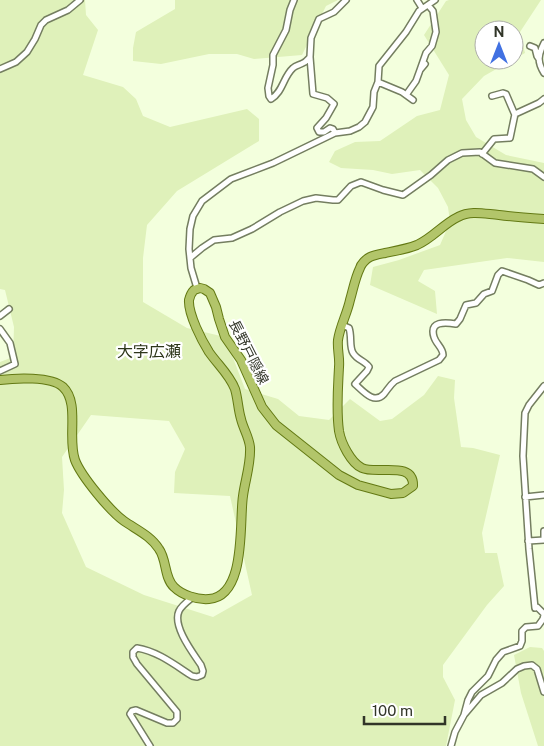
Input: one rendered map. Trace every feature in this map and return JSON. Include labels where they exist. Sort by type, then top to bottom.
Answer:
[{"type":"main road","name":"長野戸隠線","points":[[194,597],[209,599],[218,597],[228,588],[240,550],[242,499],[250,454],[249,443],[232,383],[208,350],[198,332],[189,299],[192,292],[197,288],[204,289],[210,293],[225,337],[241,360],[262,407],[276,425],[338,475],[347,480],[388,494],[403,493],[413,486],[412,476],[404,471],[362,468],[351,457],[340,438],[337,406],[338,341],[360,266],[370,257],[408,248],[428,239],[464,214],[472,213],[544,220]]},
{"type":"main road","points":[[0,380],[20,378],[39,380],[59,384],[64,388],[71,406],[72,449],[80,470],[110,509],[148,537],[160,550],[174,587],[184,594],[194,597]]},
{"type":"street","points":[[0,70],[16,62],[27,52],[41,25],[46,20],[68,10],[80,0]]},
{"type":"street","points":[[294,0],[286,30],[273,55],[268,88],[271,99],[276,96],[291,70],[310,57]]},
{"type":"street","points":[[335,133],[330,128],[322,133],[317,128],[326,118],[334,104],[327,98],[313,94],[310,72],[311,38],[319,19],[334,12],[346,0]]},
{"type":"street","points":[[417,0],[422,8]]},
{"type":"street","points":[[197,288],[190,258],[190,228],[193,216],[202,202],[231,179],[273,163],[335,133],[359,128],[365,122],[373,107],[374,92],[378,82],[378,66],[406,32],[419,11],[435,0]]},
{"type":"street","points":[[406,95],[416,81],[426,53],[432,46],[436,32],[433,11],[428,4]]},
{"type":"street","points":[[544,43],[539,59],[539,65],[544,73]]},
{"type":"street","points":[[530,46],[535,48],[536,56],[539,59]]},
{"type":"street","points":[[420,70],[425,64]]},
{"type":"street","points":[[378,82],[413,100]]},
{"type":"street","points":[[482,154],[494,139],[510,138],[515,115],[506,94],[492,96]]},
{"type":"street","points":[[515,115],[544,99]]},
{"type":"street","points":[[190,258],[214,240],[232,238],[303,202],[316,198],[338,200],[351,186],[361,182],[403,195],[448,160],[462,153],[480,152],[495,163],[533,169],[544,177]]},
{"type":"street","points":[[342,324],[349,328],[351,333],[354,355],[366,364],[368,368],[367,372],[355,384],[371,398],[377,398],[383,395],[390,384],[439,360],[443,356],[443,351],[434,337],[436,325],[440,322],[456,324],[466,305],[476,303],[484,294],[492,291],[498,275],[502,271],[539,285],[544,283]]},
{"type":"street","points":[[0,316],[9,309]]},
{"type":"street","points":[[0,329],[10,343],[15,364],[0,371]]},
{"type":"street","points":[[451,746],[470,695],[488,676],[496,660],[503,652],[520,646],[522,631],[526,627],[538,626],[543,619],[544,615],[538,607],[535,608],[528,541],[523,456],[525,413],[544,386]]},
{"type":"street","points":[[525,497],[544,495]]},
{"type":"street","points":[[528,541],[544,540],[544,531]]},
{"type":"street","points":[[150,746],[130,714],[132,711],[136,710],[167,723],[173,723],[177,718],[178,712],[137,664],[133,657],[133,652],[137,648],[146,649],[192,676],[198,677],[202,675],[201,666],[182,633],[178,620],[179,611],[194,597]]},
{"type":"street","points":[[464,715],[482,695],[508,679],[517,669],[524,666],[532,666],[537,669],[544,692]]},
{"type":"green space","points":[[0,0],[85,0],[86,15],[98,30],[83,75],[123,87],[136,99],[143,116],[170,127],[247,109],[259,119],[259,141],[177,191],[147,225],[143,258],[143,302],[187,328],[225,337],[245,389],[278,399],[299,416],[329,420],[350,399],[380,421],[392,419],[424,395],[438,376],[455,380],[454,398],[461,447],[500,455],[482,533],[485,553],[497,553],[504,586],[487,605],[443,665],[443,677],[455,700],[446,746],[0,746],[0,362],[13,357],[14,327],[5,290],[0,289]],"holes":[[[91,415],[169,421],[185,449],[175,472],[174,493],[230,496],[252,595],[213,617],[144,595],[86,567],[62,513],[64,490],[62,457]]]},
{"type":"green space","points":[[175,0],[338,0],[326,6],[302,55],[254,59],[237,54],[209,54],[161,64],[133,61],[136,32],[175,9]]},
{"type":"green space","points":[[541,0],[524,26],[524,20],[474,20],[474,70],[494,70],[484,76],[462,99],[466,120],[476,137],[506,155],[544,163],[544,262],[507,258],[424,270],[418,281],[435,291],[437,314],[370,285],[373,267],[440,245],[450,222],[448,207],[438,188],[420,170],[392,174],[373,170],[341,168],[329,162],[335,151],[355,142],[380,141],[417,116],[440,110],[449,75],[424,35],[446,1]]},
{"type":"green space","points":[[530,647],[542,648],[544,651],[544,746],[538,746],[521,693],[514,655]]},
{"type":"district","name":"大字広瀬","points":[[149,351]]}]
